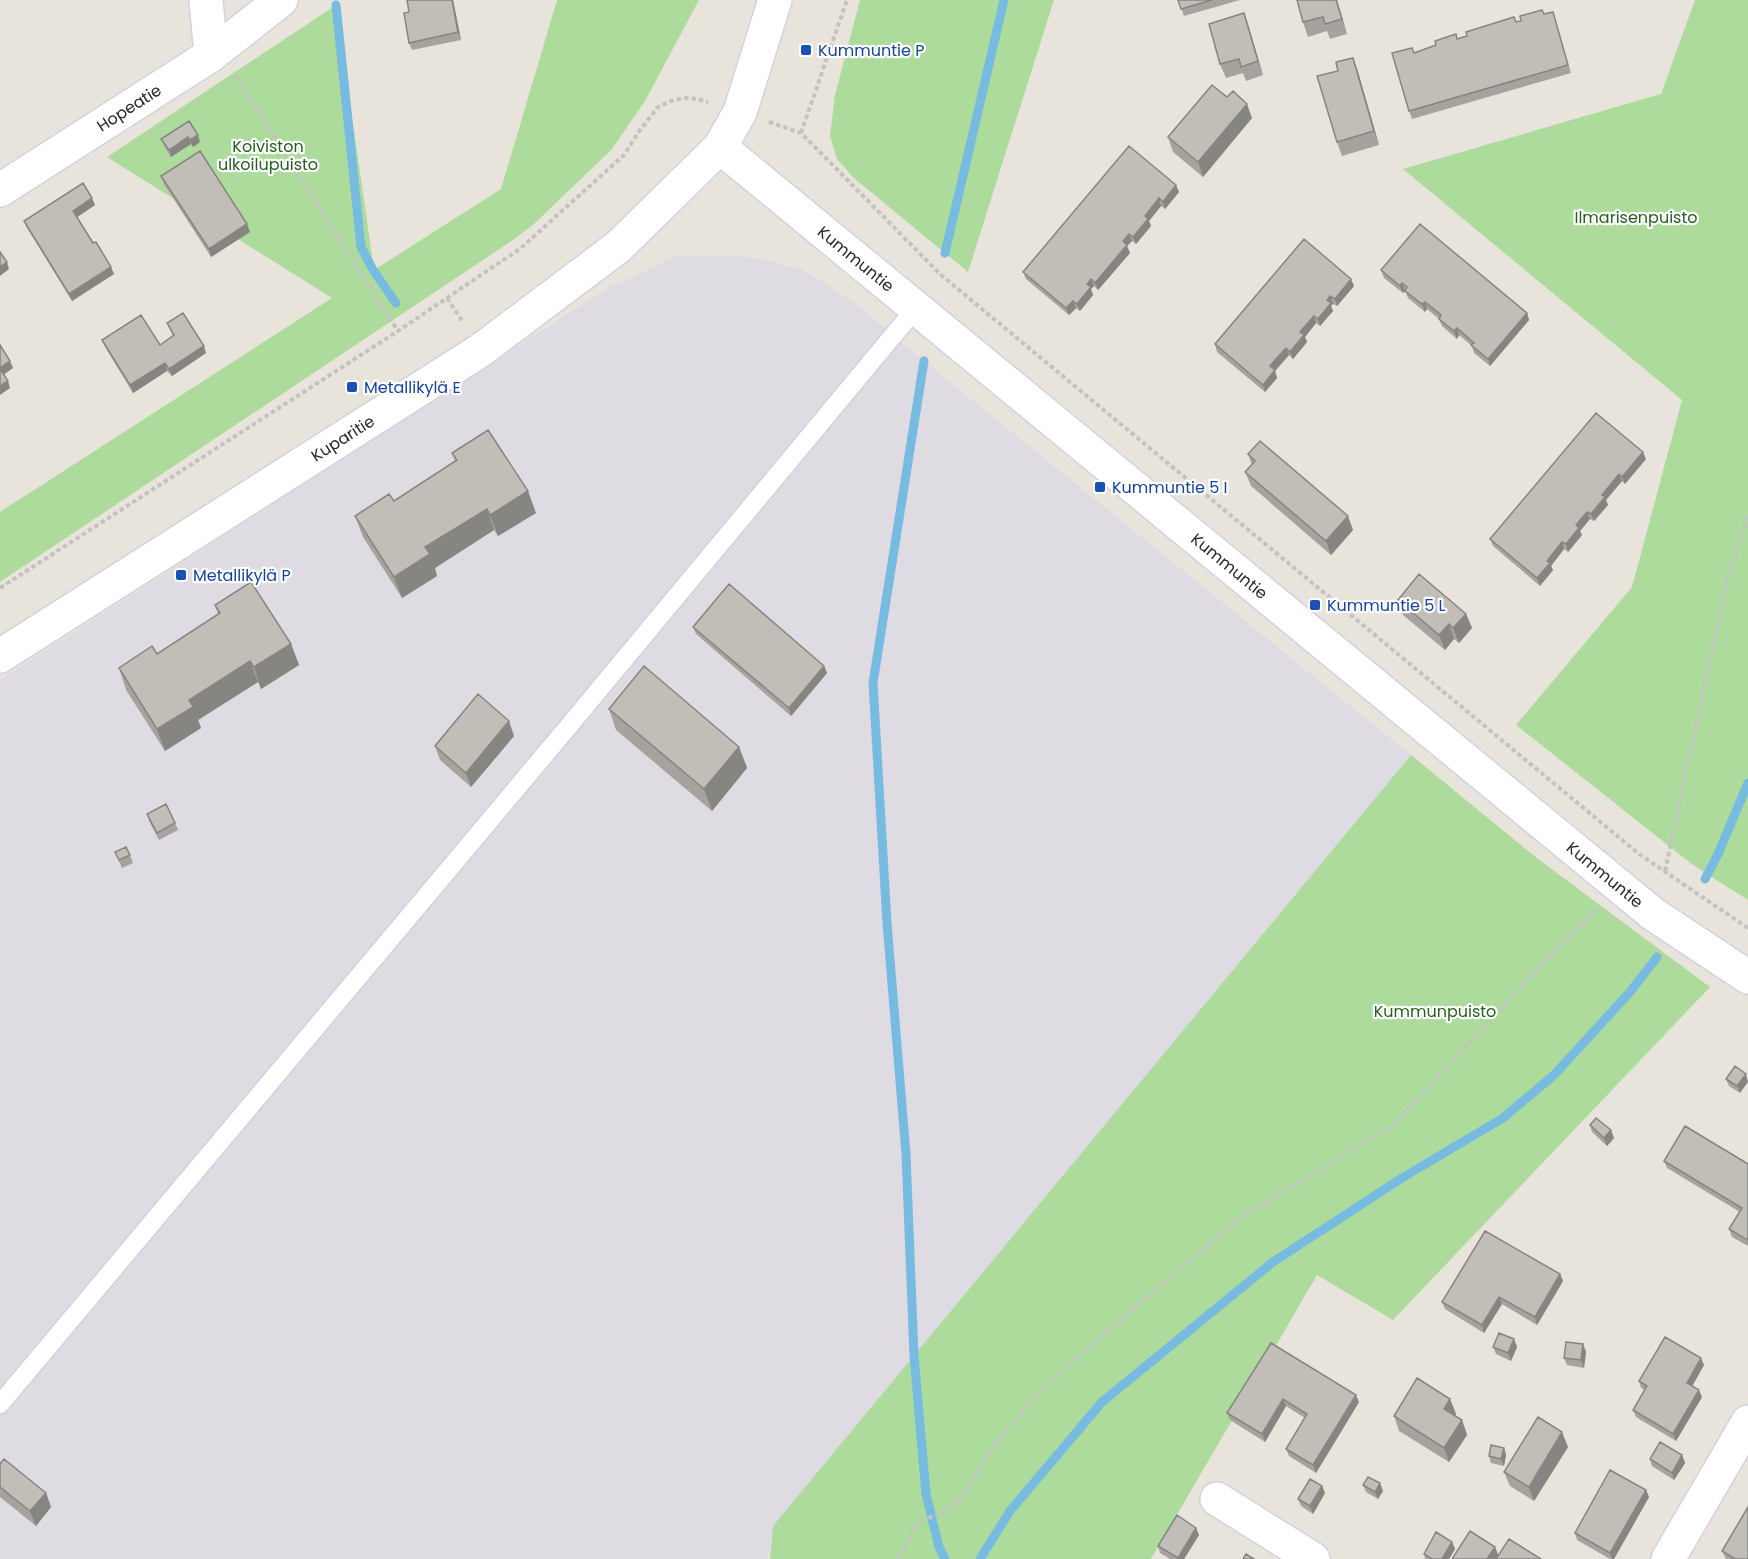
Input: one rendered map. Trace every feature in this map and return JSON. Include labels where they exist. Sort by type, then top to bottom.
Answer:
[{"type":"street","points":[[206,0],[214,52]]},
{"type":"street","name":"Hopeatie","points":[[0,190],[214,52],[281,0]]},
{"type":"street","name":"Kuparitie","points":[[0,656],[481,350],[618,247],[720,147],[740,112],[775,0]]},
{"type":"street","name":"Kummuntie","points":[[720,147],[1653,914],[1748,977]]},
{"type":"street","points":[[1668,1559],[1748,1422]]},
{"type":"street","points":[[1217,1499],[1313,1559]]},
{"type":"lane","points":[[0,1404],[916,308]]},
{"type":"path","points":[[801,134],[847,0]]},
{"type":"path","points":[[214,52],[398,331]]},
{"type":"path","points":[[1665,871],[1728,576],[1748,515]]},
{"type":"path","points":[[1639,854],[1748,928]]},
{"type":"path","points":[[898,1559],[913,1530],[921,1521],[953,1506],[963,1496],[999,1438],[1043,1390],[1085,1351],[1244,1214],[1393,1125],[1591,914],[1624,890]]},
{"type":"shaded area","points":[[677,256],[752,257],[801,269],[857,305],[1411,755],[774,1526],[768,1559],[0,1559],[0,680],[608,288]]},
{"type":"green space","name":"Koiviston ulkoilupuisto","points":[[557,0],[699,0],[645,101],[612,149],[534,224],[513,240],[0,582],[0,512],[332,298],[107,157],[336,5],[374,270],[501,189]]},
{"type":"green space","points":[[860,0],[1054,0],[968,272],[855,179],[837,159],[830,136],[835,95]]},
{"type":"green space","name":"Ilmarisenpuisto","points":[[1695,0],[1748,0],[1748,900],[1693,865],[1516,725],[1632,587],[1682,400],[1403,169],[1661,94]]},
{"type":"green space","name":"Kummunpuisto","points":[[1411,755],[1538,859],[1710,987],[1393,1320],[1317,1275],[1151,1559],[770,1559],[773,1526]]},
{"type":"building","points":[[407,0],[452,0],[458,32],[409,43],[404,13],[409,12]]},
{"type":"building","points":[[1178,0],[1212,0],[1181,9]]},
{"type":"building","points":[[1297,0],[1336,0],[1342,19],[1325,24],[1323,17],[1303,22]]},
{"type":"building","points":[[1542,10],[1544,14],[1553,12],[1568,65],[1409,111],[1392,53],[1412,48],[1414,53],[1436,45],[1435,41],[1456,34],[1457,39],[1467,36],[1466,32],[1514,17],[1516,22],[1521,21],[1520,16]]},
{"type":"building","points":[[1244,13],[1258,61],[1241,67],[1239,59],[1220,64],[1209,24]]},
{"type":"building","points":[[1353,58],[1374,131],[1337,142],[1317,76],[1338,71],[1336,62]]},
{"type":"building","points":[[1212,85],[1227,97],[1233,91],[1247,104],[1198,162],[1168,137]]},
{"type":"building","points":[[189,121],[198,135],[190,140],[188,137],[169,150],[161,139]]},
{"type":"building","points":[[1129,146],[1176,185],[1163,202],[1159,198],[1145,216],[1148,219],[1133,237],[1129,234],[1123,241],[1127,245],[1095,283],[1091,279],[1087,284],[1091,287],[1077,304],[1073,301],[1066,308],[1023,272]]},
{"type":"building","points":[[200,151],[247,224],[209,249],[161,176]]},
{"type":"building","points":[[83,183],[92,198],[73,211],[111,267],[69,294],[24,221]]},
{"type":"building","points":[[1420,224],[1527,313],[1488,359],[1471,345],[1474,343],[1457,328],[1454,331],[1439,319],[1441,315],[1425,302],[1422,304],[1405,291],[1407,287],[1402,283],[1400,286],[1381,270]]},
{"type":"building","points":[[1304,239],[1351,279],[1335,299],[1330,296],[1327,300],[1331,303],[1318,319],[1314,316],[1300,332],[1304,335],[1290,352],[1286,348],[1270,366],[1275,370],[1263,385],[1215,344]]},
{"type":"building","points":[[0,252],[7,262],[0,267]]},
{"type":"building","points":[[183,313],[204,346],[169,369],[165,363],[130,385],[102,340],[141,315],[160,345],[174,335],[167,323]]},
{"type":"building","points":[[0,345],[10,361],[0,368]]},
{"type":"building","points":[[0,369],[8,381],[0,386]]},
{"type":"building","points":[[1596,413],[1643,452],[1622,477],[1619,474],[1602,495],[1605,497],[1591,514],[1587,512],[1576,525],[1579,528],[1566,544],[1562,542],[1547,561],[1550,563],[1537,578],[1490,539]]},
{"type":"building","points":[[488,430],[528,491],[490,515],[487,509],[425,547],[430,554],[394,577],[355,516],[389,494],[394,501],[457,460],[452,453]]},
{"type":"building","points":[[1260,441],[1348,516],[1326,541],[1245,472],[1255,461],[1248,454]]},
{"type":"building","points":[[1419,574],[1466,614],[1453,628],[1449,624],[1439,635],[1398,600]]},
{"type":"building","points":[[251,582],[291,644],[254,667],[250,661],[189,700],[193,707],[157,729],[119,668],[152,646],[157,654],[220,613],[215,605]]},
{"type":"building","points":[[729,584],[824,666],[789,708],[693,627]]},
{"type":"building","points":[[644,666],[739,747],[704,789],[609,709]]},
{"type":"building","points":[[478,694],[509,721],[466,773],[435,746]]},
{"type":"building","points":[[166,804],[175,823],[157,833],[147,814]]},
{"type":"building","points":[[126,847],[130,855],[119,860],[115,852]]},
{"type":"building","points":[[1735,1066],[1746,1074],[1737,1086],[1726,1079]]},
{"type":"building","points":[[1596,1118],[1611,1130],[1604,1138],[1590,1125]]},
{"type":"building","points":[[1685,1126],[1748,1164],[1748,1240],[1729,1229],[1742,1208],[1664,1161]]},
{"type":"building","points":[[1485,1231],[1560,1274],[1535,1317],[1499,1297],[1482,1325],[1442,1302]]},
{"type":"building","points":[[1499,1333],[1514,1339],[1508,1353],[1493,1347]]},
{"type":"building","points":[[1665,1337],[1701,1358],[1687,1383],[1699,1390],[1673,1434],[1633,1410],[1647,1386],[1639,1381]]},
{"type":"building","points":[[1566,1342],[1583,1344],[1581,1360],[1564,1358]]},
{"type":"building","points":[[1271,1343],[1356,1395],[1313,1465],[1286,1449],[1307,1414],[1283,1399],[1262,1434],[1227,1413]]},
{"type":"building","points":[[1417,1378],[1450,1399],[1444,1409],[1462,1420],[1444,1448],[1394,1416]]},
{"type":"building","points":[[1538,1417],[1562,1432],[1529,1487],[1504,1472]]},
{"type":"building","points":[[1660,1442],[1682,1455],[1672,1473],[1650,1459]]},
{"type":"building","points":[[1491,1445],[1504,1448],[1501,1459],[1489,1456]]},
{"type":"building","points":[[4,1459],[46,1493],[30,1511],[0,1487],[0,1464]]},
{"type":"building","points":[[1610,1470],[1646,1490],[1610,1553],[1575,1533]]},
{"type":"building","points":[[1368,1477],[1380,1483],[1375,1492],[1363,1485]]},
{"type":"building","points":[[1310,1479],[1322,1486],[1310,1506],[1298,1499]]},
{"type":"building","points":[[1748,1507],[1748,1559],[1735,1559],[1722,1551]]},
{"type":"building","points":[[1177,1515],[1196,1528],[1178,1558],[1158,1546]]},
{"type":"building","points":[[1470,1531],[1495,1547],[1487,1559],[1452,1559]]},
{"type":"building","points":[[1436,1532],[1452,1542],[1442,1559],[1432,1559],[1424,1554]]},
{"type":"building","points":[[1509,1539],[1541,1559],[1496,1559]]},
{"type":"building","points":[[1246,1554],[1254,1559],[1243,1559]]},
{"type":"waterway","points":[[945,253],[1004,0]]},
{"type":"waterway","points":[[336,5],[361,247],[373,270],[396,303]]},
{"type":"waterway","points":[[924,361],[873,683],[887,923],[906,1154],[914,1356],[926,1494],[939,1547],[945,1559]]},
{"type":"waterway","points":[[1705,879],[1748,783]]},
{"type":"waterway","points":[[980,1559],[1010,1511],[1102,1402],[1273,1262],[1402,1178],[1503,1118],[1554,1075],[1630,992],[1657,957]]},
{"type":"place","name":"Kummuntie P","points":[[806,50]]},
{"type":"place","name":"Metallikylä E","points":[[352,387]]},
{"type":"place","name":"Kummuntie 5 I","points":[[1100,487]]},
{"type":"place","name":"Metallikylä P","points":[[181,575]]},
{"type":"place","name":"Kummuntie 5 L","points":[[1315,605]]}]
